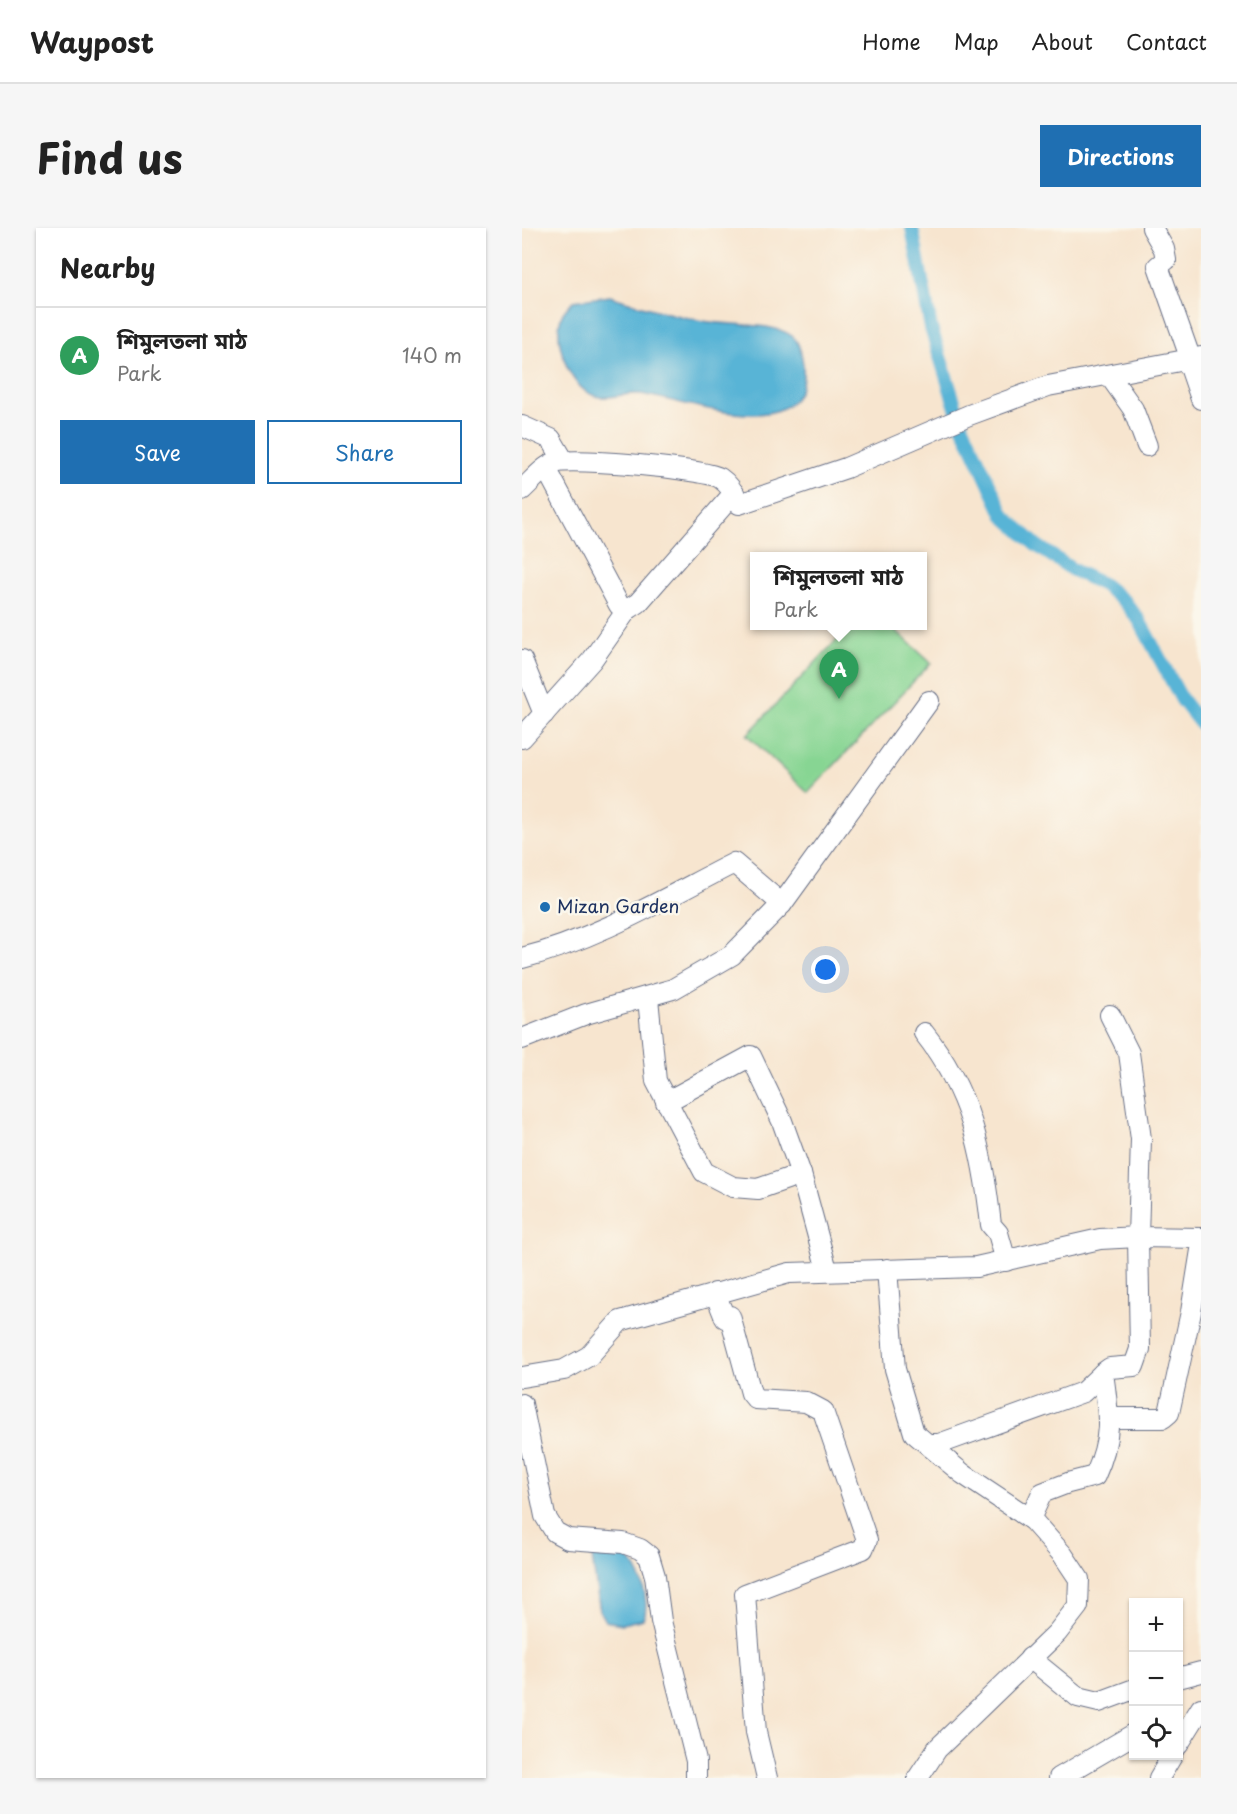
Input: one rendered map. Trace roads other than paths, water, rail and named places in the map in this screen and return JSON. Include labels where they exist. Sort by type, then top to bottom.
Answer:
[{"type":"street","points":[[1152,228],[1164,249],[1166,260],[1158,266],[1193,359],[1201,399]]},
{"type":"street","points":[[522,490],[555,464],[635,464],[719,477],[734,492],[739,504],[846,468],[969,414],[1048,386],[1193,359]]},
{"type":"street","points":[[1109,375],[1133,409],[1147,446]]},
{"type":"street","points":[[522,426],[551,439],[555,464],[618,604],[627,610]]},
{"type":"street","points":[[522,738],[592,660],[627,610],[638,603],[734,492]]},
{"type":"street","points":[[522,660],[544,714]]},
{"type":"street","points":[[522,1039],[586,1014],[673,989],[732,955],[782,904],[929,701]]},
{"type":"street","points":[[522,958],[549,951],[622,921],[734,863],[782,904]]},
{"type":"street","points":[[648,998],[656,1081],[704,1172],[733,1187],[758,1189],[801,1174]]},
{"type":"street","points":[[928,1444],[939,1444],[1083,1392],[1110,1368],[1134,1366],[1140,1349],[1138,1237],[1142,1139],[1129,1053],[1110,1016]]},
{"type":"street","points":[[924,1033],[940,1054],[970,1113],[991,1224],[998,1233],[1006,1261]]},
{"type":"street","points":[[666,1102],[751,1056],[782,1122],[801,1174],[827,1270]]},
{"type":"street","points":[[522,1377],[564,1371],[589,1356],[620,1321],[789,1273],[827,1270],[976,1268],[1100,1239],[1201,1238]]},
{"type":"street","points":[[1110,1418],[1162,1418],[1169,1413],[1191,1312],[1201,1250]]},
{"type":"street","points":[[887,1269],[895,1369],[914,1433],[963,1474],[1030,1519],[1064,1555],[1079,1579],[1078,1606],[1057,1633],[937,1749],[918,1778]]},
{"type":"street","points":[[715,1293],[725,1318],[730,1316],[751,1393],[756,1399],[806,1402],[823,1411],[867,1540],[862,1549],[745,1594],[756,1732],[767,1778]]},
{"type":"street","points":[[1030,1519],[1042,1493],[1095,1476],[1106,1451],[1110,1418],[1103,1373]]},
{"type":"street","points":[[522,1404],[545,1516],[555,1532],[568,1539],[623,1543],[640,1549],[649,1556],[655,1576],[661,1621],[693,1750],[696,1778]]},
{"type":"street","points":[[1030,1658],[1078,1697],[1099,1702],[1129,1691]]},
{"type":"street","points":[[1183,1677],[1201,1671]]},
{"type":"street","points":[[1183,1717],[1200,1710]]},
{"type":"street","points":[[1183,1738],[1200,1710]]},
{"type":"street","points":[[1059,1778],[1129,1737]]},
{"type":"street","points":[[1159,1778],[1169,1760]]},
{"type":"water","points":[[610,296],[691,319],[713,323],[762,326],[792,336],[800,349],[803,365],[800,391],[786,407],[766,413],[740,414],[640,394],[598,397],[591,394],[578,384],[567,366],[560,345],[560,324],[563,313],[573,301]]},
{"type":"water","points":[[591,1550],[619,1552],[632,1563],[642,1581],[646,1602],[643,1619],[622,1624],[605,1621],[600,1612]]},
{"type":"waterway","points":[[912,228],[931,328],[957,411]]},
{"type":"waterway","points":[[962,425],[1004,516],[1036,545],[1073,570],[1104,585],[1125,602],[1139,620],[1182,700],[1201,724]]},
{"type":"place","name":"শিমুলতলা মাঠ","points":[[839,699]]},
{"type":"place","name":"Mizan Garden","points":[[545,907]]}]
